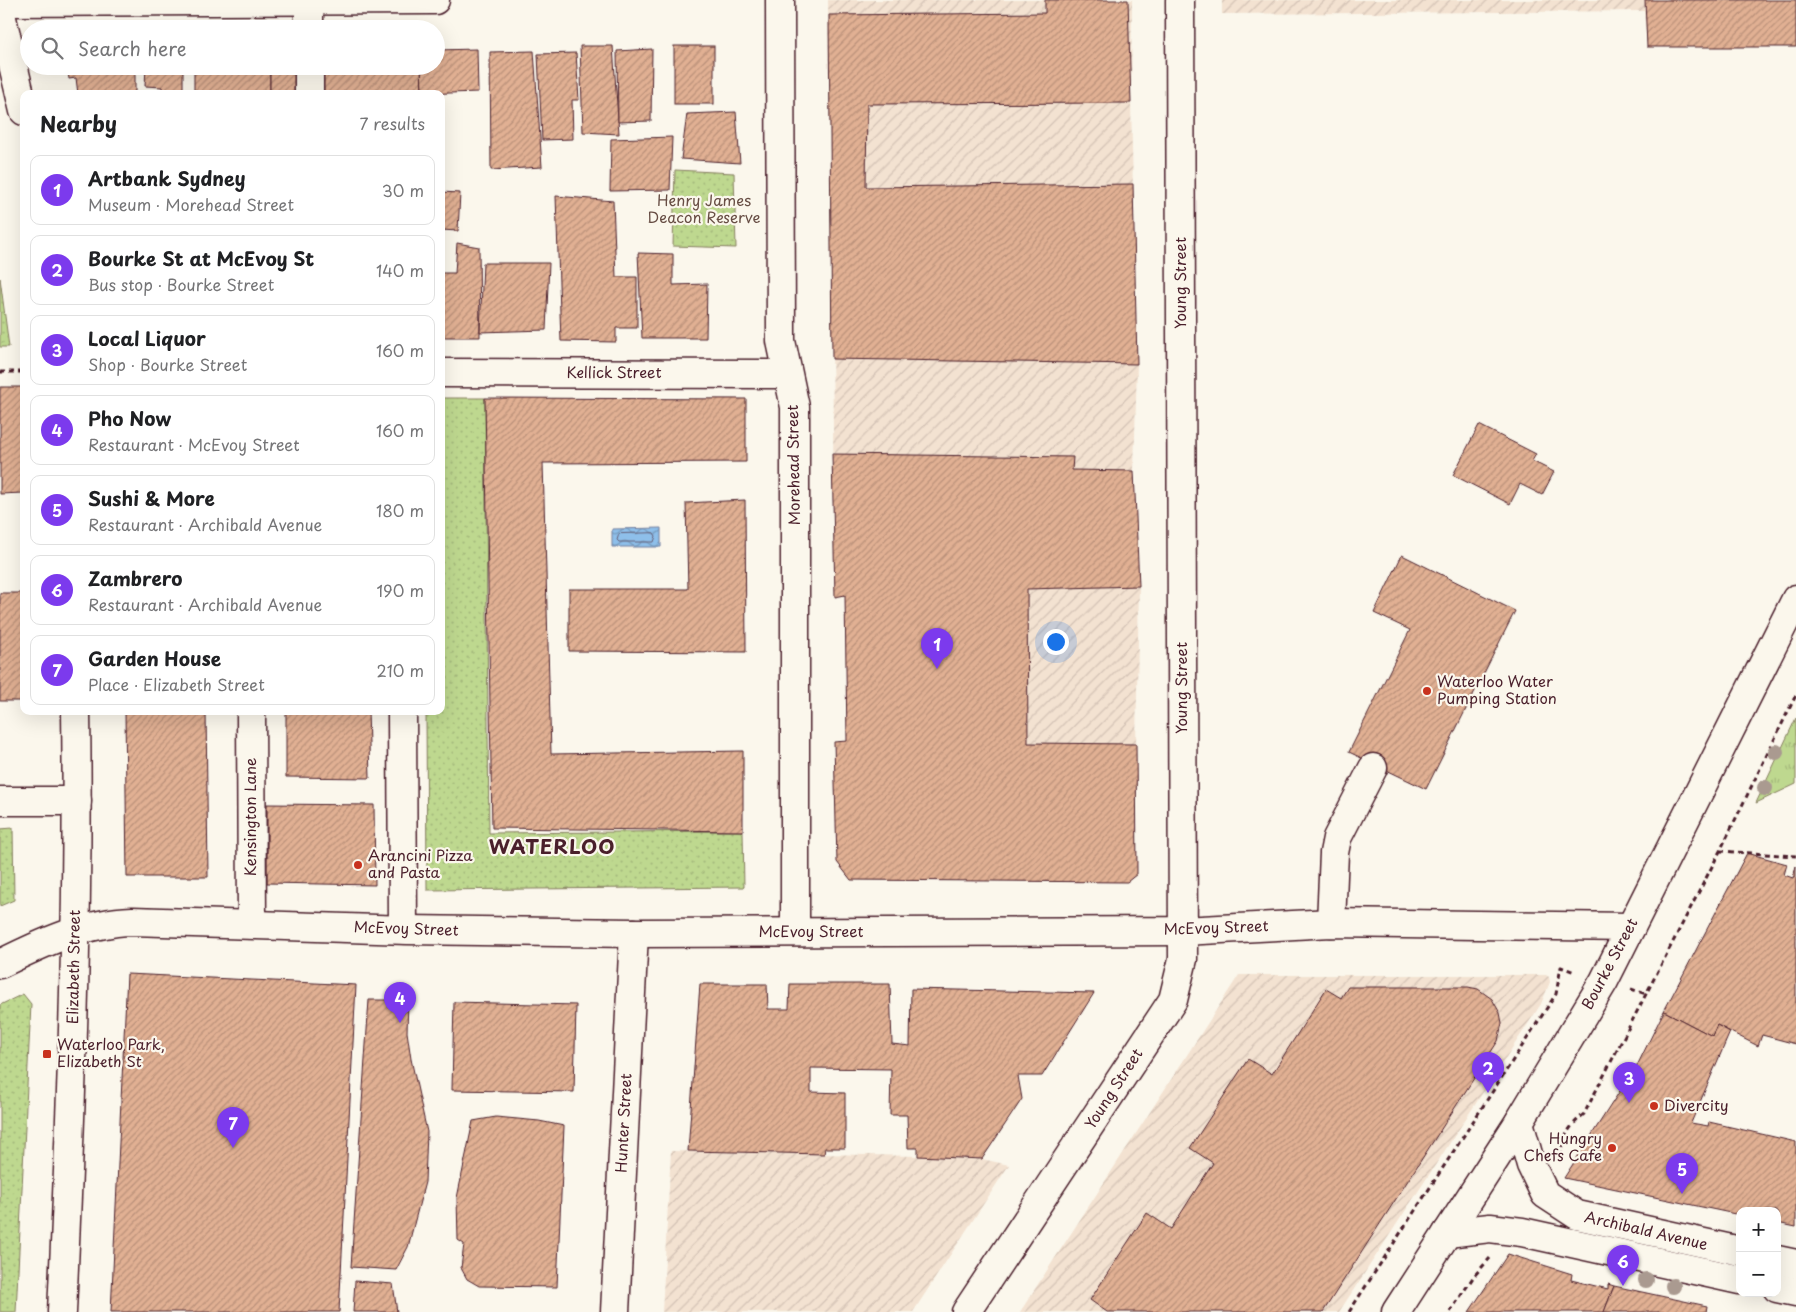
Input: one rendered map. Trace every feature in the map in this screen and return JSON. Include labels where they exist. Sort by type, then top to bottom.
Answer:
[{"type":"street","points":[[0,2],[435,0]]},
{"type":"street","name":"Morehead Street","points":[[780,0],[781,341],[795,407],[795,931]]},
{"type":"street","name":"Young Street","points":[[966,1312],[1173,1000],[1183,959],[1180,0]]},
{"type":"street","points":[[309,1],[309,20]]},
{"type":"street","points":[[0,10],[20,94]]},
{"type":"street","points":[[309,75],[309,90]]},
{"type":"street","name":"Kellick Street","points":[[445,373],[787,374]]},
{"type":"street","name":"Bourke Street","points":[[1396,1312],[1519,1122],[1604,981],[1796,600]]},
{"type":"street","name":"Elizabeth Street","points":[[62,1312],[75,933],[76,715]]},
{"type":"street","name":"Kensington Lane","points":[[251,715],[252,924]]},
{"type":"street","points":[[402,715],[403,929]]},
{"type":"street","points":[[1332,922],[1334,853],[1337,838],[1373,768]]},
{"type":"street","points":[[0,801],[77,801]]},
{"type":"street","name":"McEvoy Street","points":[[0,964],[31,949],[75,933],[118,921],[634,933],[1183,931],[1332,922],[1631,927]]},
{"type":"street","name":"Hunter Street","points":[[615,1312],[634,933]]},
{"type":"street","name":"Archibald Avenue","points":[[1519,1122],[1531,1165],[1545,1194],[1577,1215],[1736,1251]]},
{"type":"street","name":"Archibald Avenue","points":[[1447,1233],[1490,1228],[1522,1232],[1736,1279]]},
{"type":"street","points":[[1781,1261],[1796,1264]]},
{"type":"street","points":[[1781,1289],[1796,1292]]},
{"type":"path","points":[[0,372],[20,372]]},
{"type":"path","points":[[1561,1160],[1562,1145],[1568,1128],[1584,1114],[1720,851],[1796,695]]},
{"type":"path","points":[[1720,851],[1796,856]]},
{"type":"path","points":[[1349,1312],[1556,994],[1561,967]]},
{"type":"path","points":[[1450,1312],[1474,1276],[1493,1255]]},
{"type":"shaded area","points":[[828,0],[1132,0],[1131,103],[1137,364],[1134,471],[1139,586],[1136,744],[1137,874],[1127,882],[851,880],[837,862],[834,742],[847,741],[845,596],[835,597]]},
{"type":"shaded area","points":[[1222,0],[1796,0],[1796,47],[1647,47],[1644,11],[1222,14]]},
{"type":"shaded area","points":[[1239,975],[1546,975],[1549,977],[1550,982],[1541,1004],[1339,1312],[1020,1312]]},
{"type":"shaded area","points":[[671,1151],[918,1156],[982,1159],[1009,1165],[913,1312],[662,1312]]},
{"type":"green space","name":"Henry James Deacon Reserve","points":[[675,170],[734,173],[736,248],[673,246]]},
{"type":"green space","points":[[0,278],[9,347],[0,347]]},
{"type":"green space","points":[[445,398],[485,398],[489,833],[743,831],[744,887],[427,890],[426,715],[445,715]]},
{"type":"green space","points":[[1796,718],[1796,784],[1756,803]]},
{"type":"green space","points":[[13,828],[14,900],[0,906],[0,829]]},
{"type":"green space","points":[[23,994],[31,1004],[16,1312],[0,1312],[0,1005]]},
{"type":"water","points":[[661,528],[661,547],[612,547],[612,529]]},
{"type":"building","points":[[1045,0],[1128,0],[1131,103],[867,104],[866,187],[1133,184],[1137,364],[832,359],[829,15],[1045,13]]},
{"type":"building","points":[[1645,0],[1796,0],[1796,47],[1647,47]]},
{"type":"building","points":[[580,46],[613,46],[619,134],[583,132]]},
{"type":"building","points":[[674,46],[714,46],[714,104],[674,104]]},
{"type":"building","points":[[477,49],[478,92],[445,93],[445,90],[422,90],[421,75],[445,75],[445,50]]},
{"type":"building","points":[[652,49],[651,121],[618,122],[617,51]]},
{"type":"building","points":[[534,51],[542,167],[491,170],[490,52]]},
{"type":"building","points":[[576,53],[579,100],[572,100],[573,139],[542,140],[538,54]]},
{"type":"building","points":[[68,75],[135,75],[135,90],[78,90],[76,78],[69,79]]},
{"type":"building","points":[[146,75],[183,75],[183,90],[162,90],[162,87],[145,86]]},
{"type":"building","points":[[194,75],[270,75],[270,90],[194,90]]},
{"type":"building","points":[[270,75],[299,75],[300,90],[270,90]]},
{"type":"building","points":[[322,75],[421,75],[422,90],[322,90]]},
{"type":"building","points":[[736,112],[740,163],[681,159],[687,114]]},
{"type":"building","points":[[672,137],[670,190],[610,191],[611,139]]},
{"type":"building","points":[[445,192],[460,193],[458,231],[445,230]]},
{"type":"building","points":[[556,196],[613,201],[616,277],[637,277],[637,328],[616,328],[616,342],[561,341]]},
{"type":"building","points":[[457,243],[479,247],[480,337],[445,337],[445,273],[455,273]]},
{"type":"building","points":[[638,253],[673,254],[673,285],[707,284],[706,338],[642,338]]},
{"type":"building","points":[[483,263],[549,263],[546,330],[480,332]]},
{"type":"building","points":[[0,387],[20,387],[20,493],[0,494]]},
{"type":"building","points":[[485,398],[746,399],[746,462],[543,463],[551,754],[743,751],[743,831],[492,828]]},
{"type":"building","points":[[1479,425],[1536,454],[1532,461],[1554,472],[1542,495],[1520,484],[1510,504],[1453,475]]},
{"type":"building","points":[[832,454],[1073,457],[1072,470],[1134,471],[1139,586],[1027,589],[1028,743],[1136,744],[1137,874],[1127,882],[851,880],[837,862],[834,742],[847,741],[845,595],[835,597]]},
{"type":"building","points":[[745,500],[746,652],[569,651],[569,589],[688,589],[686,503]]},
{"type":"building","name":"Waterloo Water Pumping Station","points":[[1402,555],[1515,611],[1426,789],[1349,752],[1410,630],[1374,613]]},
{"type":"building","points":[[0,593],[20,593],[20,701],[0,701]]},
{"type":"building","points":[[125,715],[206,715],[208,877],[127,877]]},
{"type":"building","points":[[286,715],[368,715],[370,778],[286,777]]},
{"type":"building","points":[[267,804],[374,805],[375,885],[267,883]]},
{"type":"building","points":[[1747,853],[1787,864],[1784,875],[1793,878],[1796,866],[1796,1044],[1762,1035],[1758,1046],[1717,1025],[1712,1036],[1664,1011]]},
{"type":"building","points":[[127,974],[356,985],[339,1312],[111,1312]]},
{"type":"building","points":[[700,984],[767,984],[768,1009],[789,1009],[790,984],[890,984],[892,1044],[910,1046],[911,989],[1094,993],[1042,1076],[1018,1076],[1022,1099],[982,1159],[918,1156],[918,1148],[908,1148],[907,1115],[890,1115],[891,1069],[811,1068],[811,1092],[845,1093],[845,1148],[825,1148],[824,1154],[688,1151]]},
{"type":"building","points":[[1348,987],[1468,987],[1478,989],[1492,999],[1500,1013],[1502,1023],[1498,1041],[1323,1312],[1107,1312],[1090,1300],[1147,1213],[1171,1229],[1213,1163],[1190,1148],[1248,1059],[1272,1074],[1326,989],[1341,998]]},
{"type":"building","points":[[369,1000],[408,1000],[407,1032],[427,1132],[425,1182],[408,1247],[396,1270],[351,1267]]},
{"type":"building","points":[[454,1002],[576,1005],[574,1092],[452,1090]]},
{"type":"building","name":"Divercity","points":[[1664,1011],[1712,1036],[1717,1025],[1730,1032],[1691,1123],[1708,1126],[1709,1122],[1796,1142],[1796,1227],[1781,1224],[1781,1207],[1736,1207],[1736,1214],[1564,1178],[1625,1083],[1636,1090],[1639,1085],[1630,1080]]},
{"type":"building","points":[[496,1117],[539,1121],[564,1126],[557,1287],[479,1286],[467,1279],[461,1268],[464,1244],[458,1240],[457,1198],[473,1121]]},
{"type":"building","points":[[1508,1254],[1572,1274],[1571,1280],[1608,1289],[1608,1284],[1614,1286],[1604,1312],[1469,1312]]},
{"type":"building","points":[[355,1281],[393,1284],[397,1312],[353,1312]]},
{"type":"building","points":[[1614,1286],[1707,1306],[1706,1312],[1604,1312]]},
{"type":"place","name":"Artbank Sydney","points":[[937,669]]},
{"type":"place","name":"Waterloo Water Pumping Station","points":[[1427,691]]},
{"type":"place","name":"Arancini Pizza and Pasta","points":[[358,865]]},
{"type":"place","name":"Pho Now","points":[[400,1023]]},
{"type":"place","name":"Waterloo Park, Elizabeth St","points":[[47,1054]]},
{"type":"place","name":"Bourke St at McEvoy St","points":[[1488,1093]]},
{"type":"place","name":"Local Liquor","points":[[1629,1103]]},
{"type":"place","name":"Divercity","points":[[1654,1106]]},
{"type":"place","name":"Garden House","points":[[233,1148]]},
{"type":"place","name":"Hungry Chefs Cafe","points":[[1612,1148]]},
{"type":"place","name":"Sushi & More","points":[[1682,1194]]},
{"type":"place","name":"Zambrero","points":[[1623,1286]]},
{"type":"district","name":"WATERLOO","points":[[552,847]]}]
